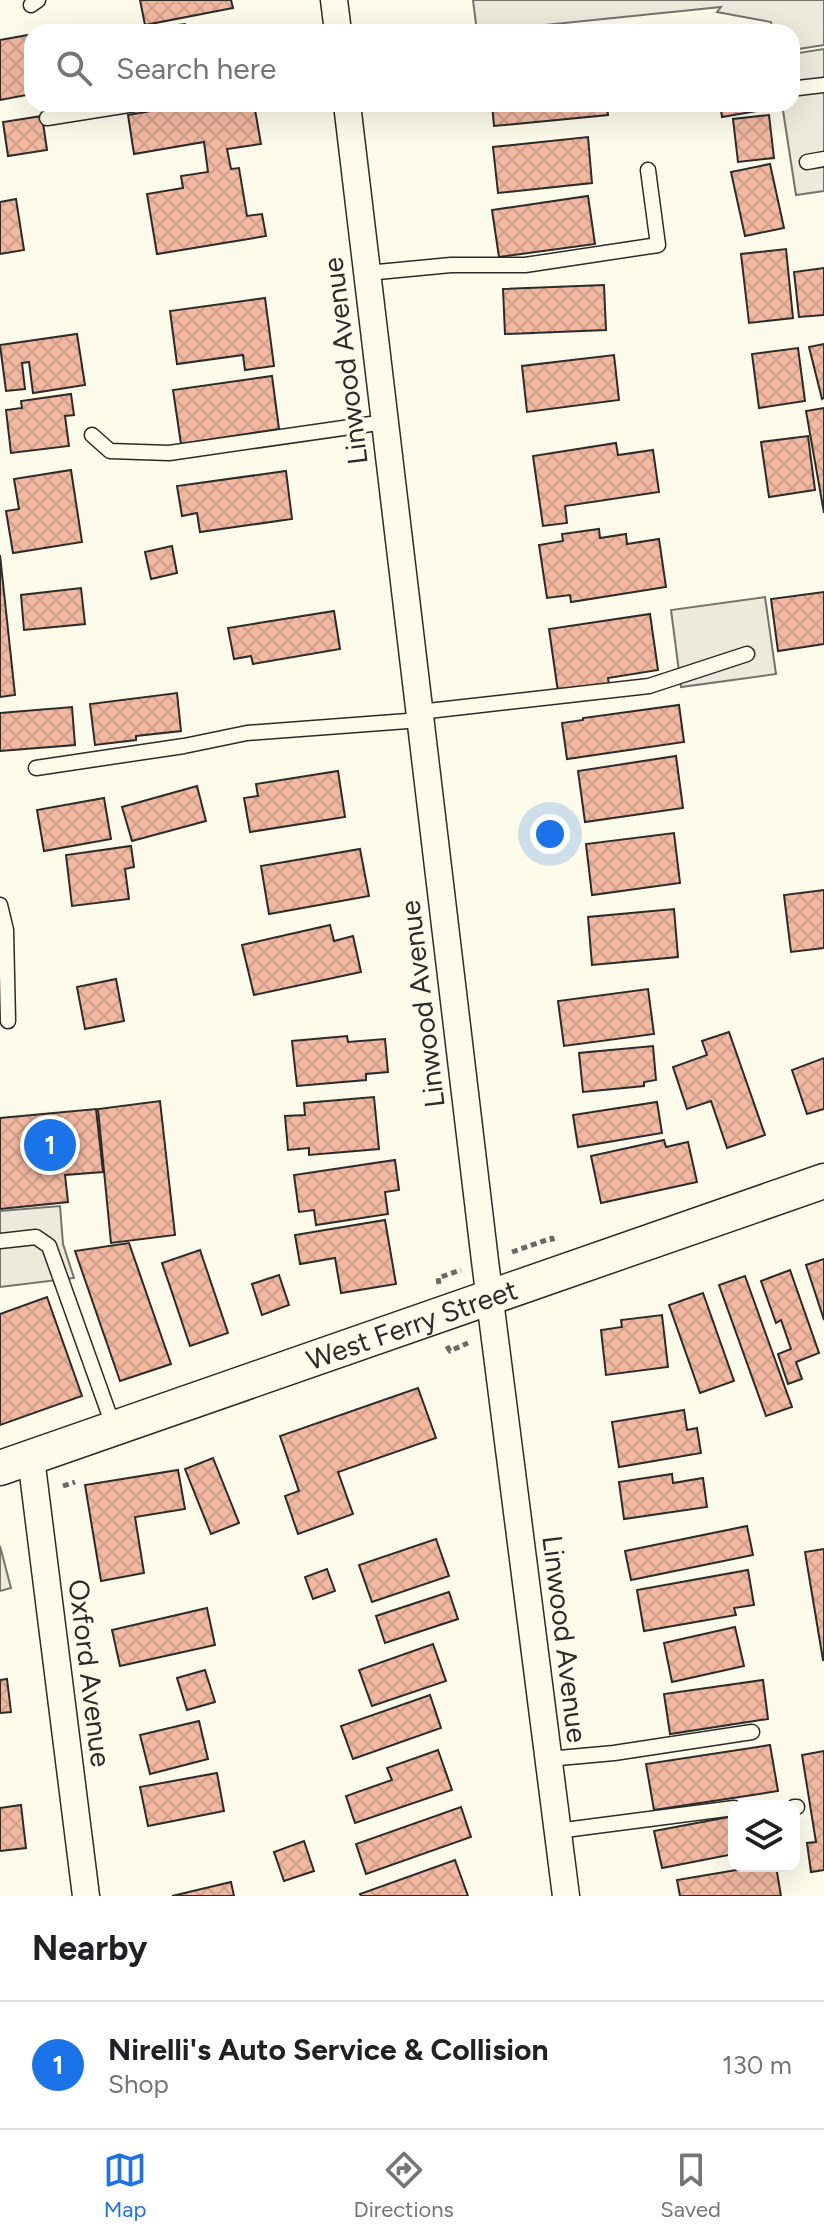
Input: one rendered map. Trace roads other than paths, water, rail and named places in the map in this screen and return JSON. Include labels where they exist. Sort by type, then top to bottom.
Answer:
[{"type":"street","points":[[334,0],[337,24]]},
{"type":"street","name":"Linwood Avenue","points":[[348,112],[489,1298],[566,1896]]},
{"type":"street","name":"West Ferry Street","points":[[15,1463],[824,1181]]},
{"type":"street","name":"Oxford Avenue","points":[[15,1463],[86,1896]]},
{"type":"lane","points":[[800,88],[824,85]]},
{"type":"lane","points":[[47,118],[85,112]]},
{"type":"lane","points":[[807,162],[824,159]]},
{"type":"lane","points":[[367,273],[443,266],[525,265],[658,245],[648,170]]},
{"type":"lane","points":[[92,435],[110,451],[169,453],[385,422]]},
{"type":"lane","points":[[36,768],[184,746],[247,733],[420,716],[649,686],[747,654]]},
{"type":"lane","points":[[0,905],[6,930],[8,1021]]},
{"type":"lane","points":[[0,1241],[36,1237],[49,1246],[114,1429]]},
{"type":"lane","points":[[548,1759],[614,1753],[752,1732]]},
{"type":"lane","points":[[557,1831],[728,1809]]},
{"type":"place","name":"Nirelli's Auto Service & Collision","points":[[50,1145]]}]
